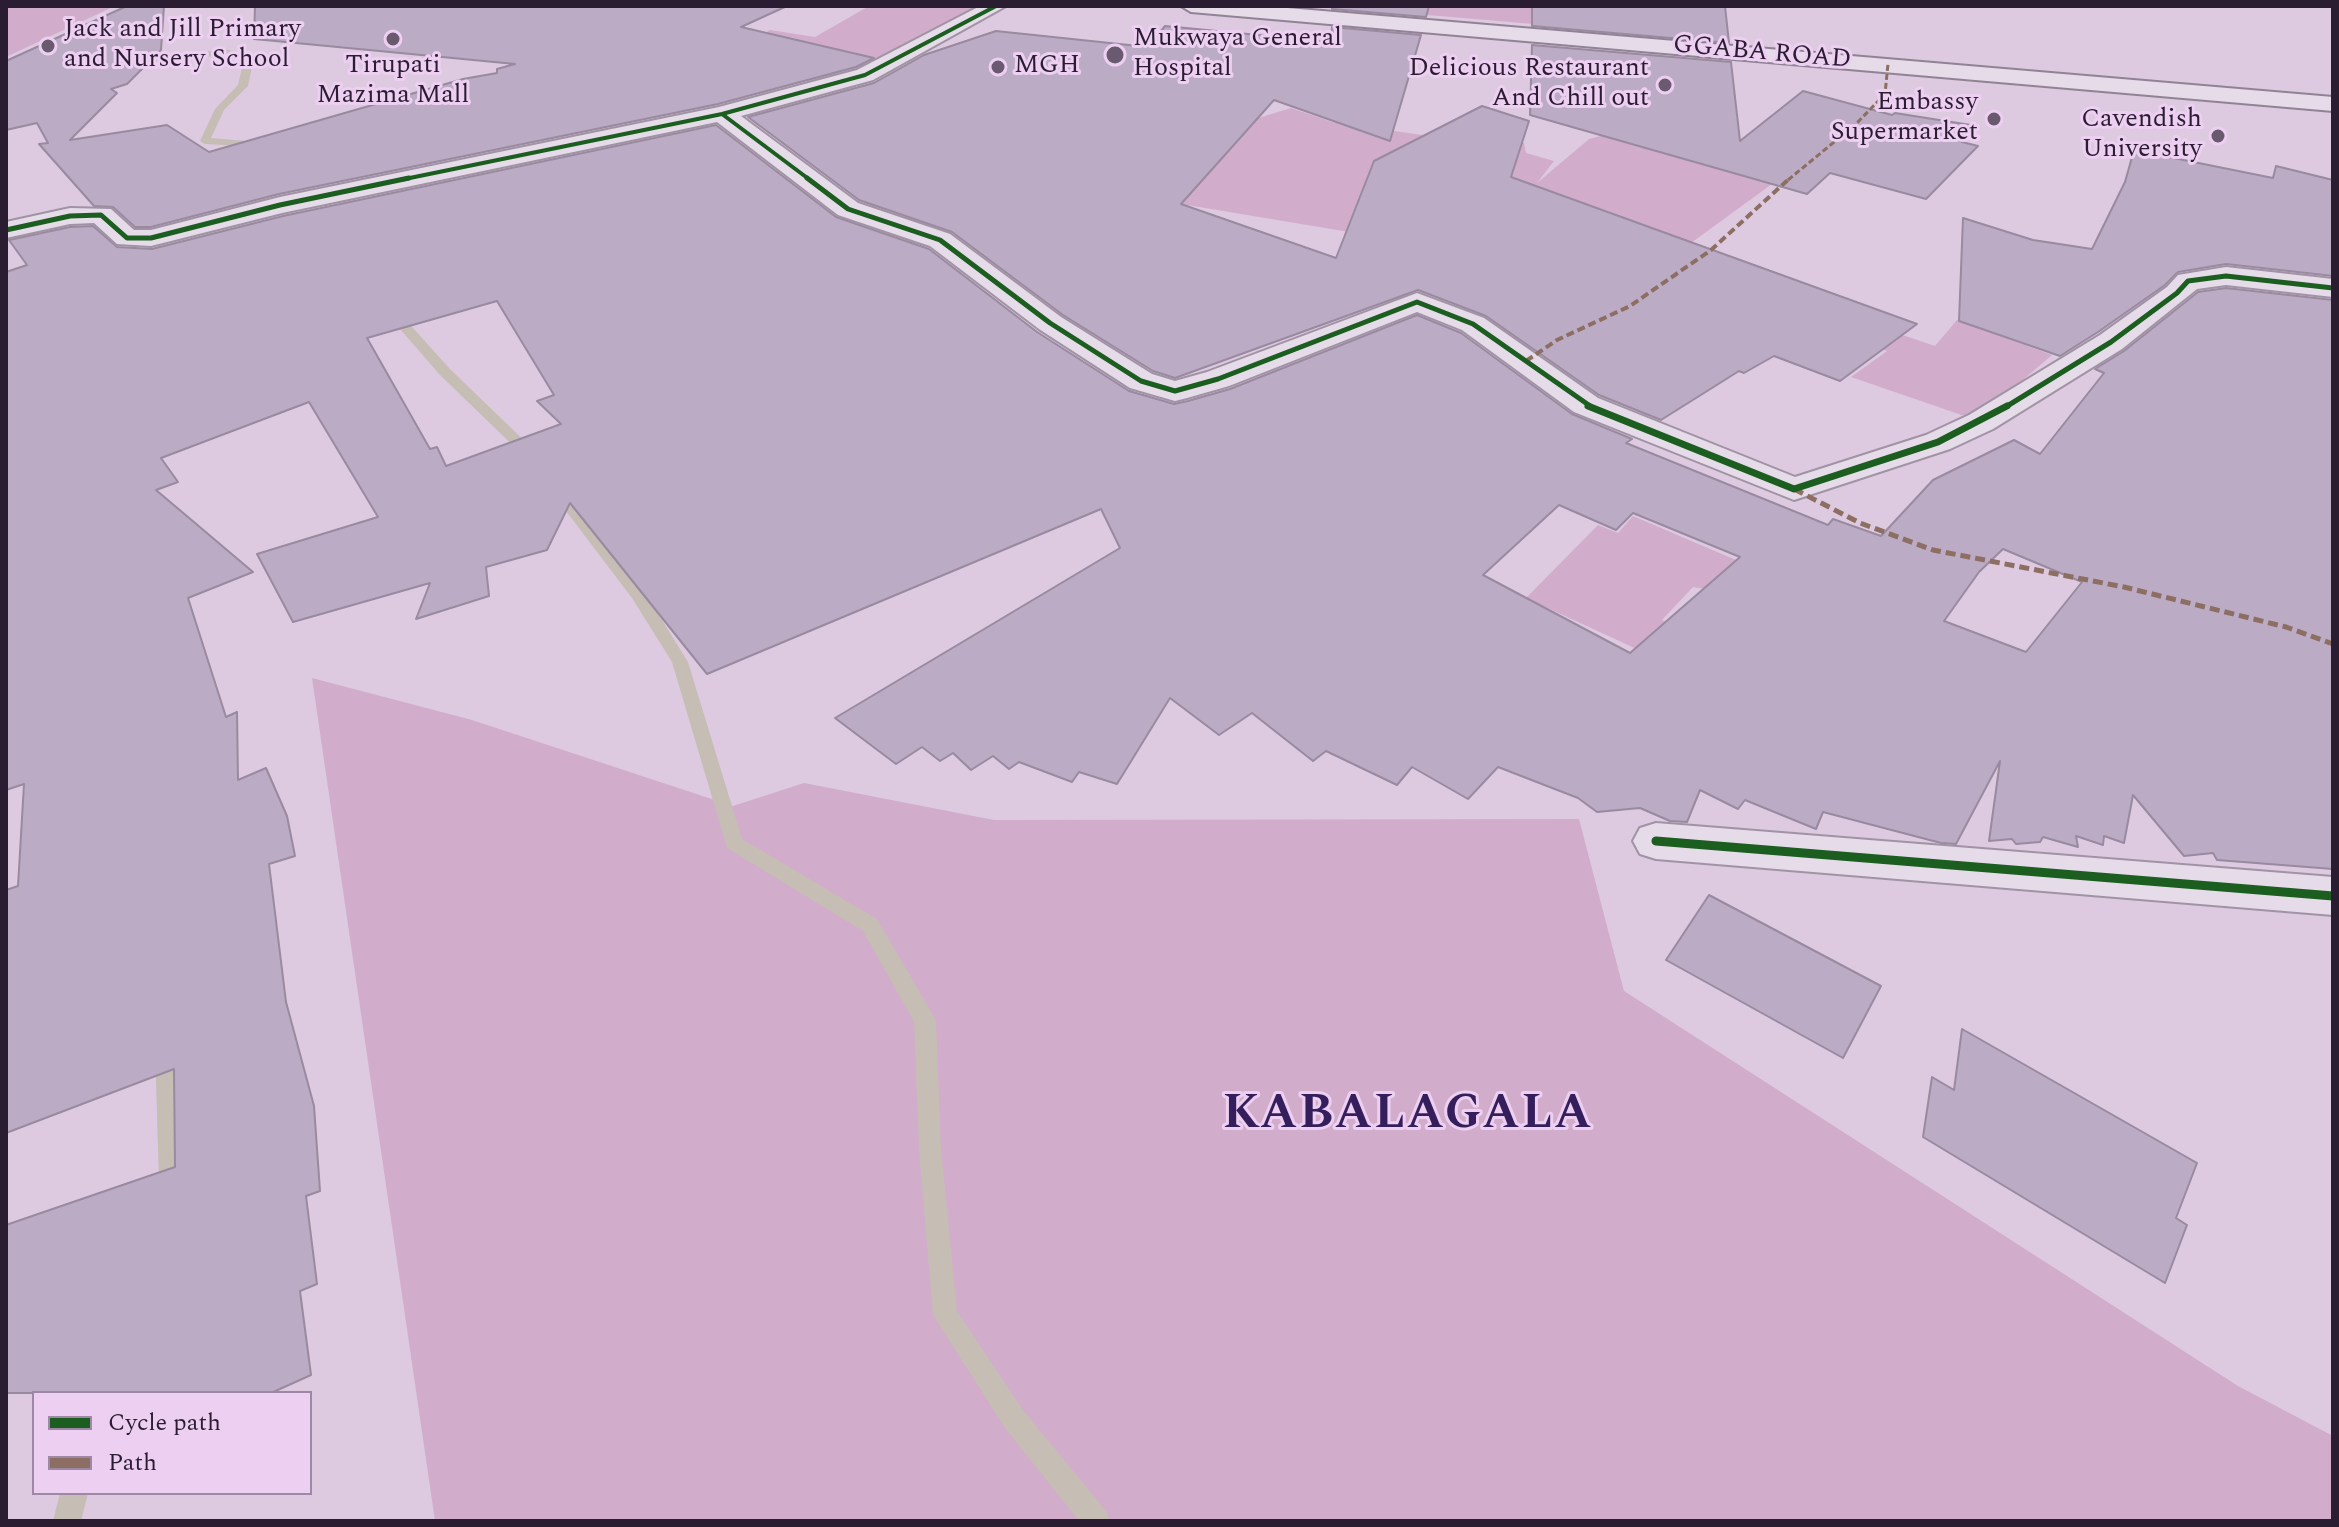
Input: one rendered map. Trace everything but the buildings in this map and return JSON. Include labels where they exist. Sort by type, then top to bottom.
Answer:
[{"type":"street","points":[[6,230],[70,216],[101,215],[127,238],[151,238],[296,201],[722,114],[865,75],[996,6]]},
{"type":"street","name":"GGABA ROAD","points":[[1191,6],[2333,104]]},
{"type":"street","points":[[722,114],[848,209],[940,240],[1050,323],[1141,381],[1175,391],[1218,379],[1417,302],[1473,324],[1586,405],[1794,489],[1938,442],[1981,422],[2111,342],[2177,293],[2188,281],[2226,276],[2333,288]]},
{"type":"street","points":[[1656,841],[2333,896]]},
{"type":"shaded area","points":[[6,6],[115,6],[6,57]]},
{"type":"shaded area","points":[[869,6],[977,6],[880,62],[812,82],[737,50],[770,30],[815,37]]},
{"type":"shaded area","points":[[1322,6],[1549,6],[1545,25]]},
{"type":"shaded area","points":[[1291,108],[1332,122],[1443,138],[1475,126],[1524,143],[1526,153],[1554,161],[1537,183],[1589,139],[1624,130],[1783,176],[1614,299],[1367,235],[1049,182]]},
{"type":"shaded area","points":[[1858,320],[1935,346],[1957,320],[2052,355],[1976,420],[1851,377],[1887,351],[1833,329]]},
{"type":"shaded area","points":[[1633,516],[1736,560],[1710,590],[1693,587],[1662,620],[1721,649],[1693,675],[1526,598],[1598,525],[1618,533]]},
{"type":"shaded area","points":[[312,678],[472,720],[733,806],[804,783],[994,820],[1579,819],[1624,991],[2238,1386],[2333,1436],[2333,1521],[435,1521]]},
{"type":"waterway","points":[[129,62],[225,52],[249,57],[243,86],[220,109],[205,141],[242,143]]},
{"type":"waterway","points":[[391,311],[445,372],[532,456]]},
{"type":"waterway","points":[[554,486],[638,595],[680,662],[734,843],[870,925],[925,1021],[930,1150],[945,1315],[1014,1419],[1096,1521]]},
{"type":"waterway","points":[[166,1048],[171,1181],[167,1190]]},
{"type":"waterway","points":[[67,1521],[74,1495]]},
{"type":"marked path","points":[[1526,361],[1557,340],[1630,306],[1711,250],[1825,147],[1856,124],[1885,94],[1888,64]]},
{"type":"marked path","points":[[1794,489],[1860,523],[1933,550],[2124,587],[2286,627],[2333,644]]},
{"type":"cycle path","points":[[6,230],[70,216],[101,215],[127,238],[151,238],[280,205],[722,114],[865,75],[996,6]]},
{"type":"cycle path","points":[[722,114],[848,209],[940,240],[1050,323],[1141,381],[1175,391],[1218,379],[1417,302],[1473,324],[1586,405],[1794,489],[1938,442],[1981,422],[2111,342],[2177,293],[2188,281],[2226,276],[2333,288]]},
{"type":"cycle path","points":[[1656,841],[2333,896]]},
{"type":"place","name":"Tirupati Mazima Mall","points":[[393,39]]},
{"type":"place","name":"Jack and Jill Primary and Nursery School","points":[[48,46]]},
{"type":"place","name":"Mukwaya General Hospital","points":[[1115,55]]},
{"type":"place","name":"MGH","points":[[998,67]]},
{"type":"place","name":"Delicious Restaurant And Chill out","points":[[1665,85]]},
{"type":"place","name":"Embassy Supermarket","points":[[1994,119]]},
{"type":"place","name":"Cavendish University","points":[[2218,136]]},
{"type":"district","name":"KABALAGALA","points":[[1408,1118]]}]
